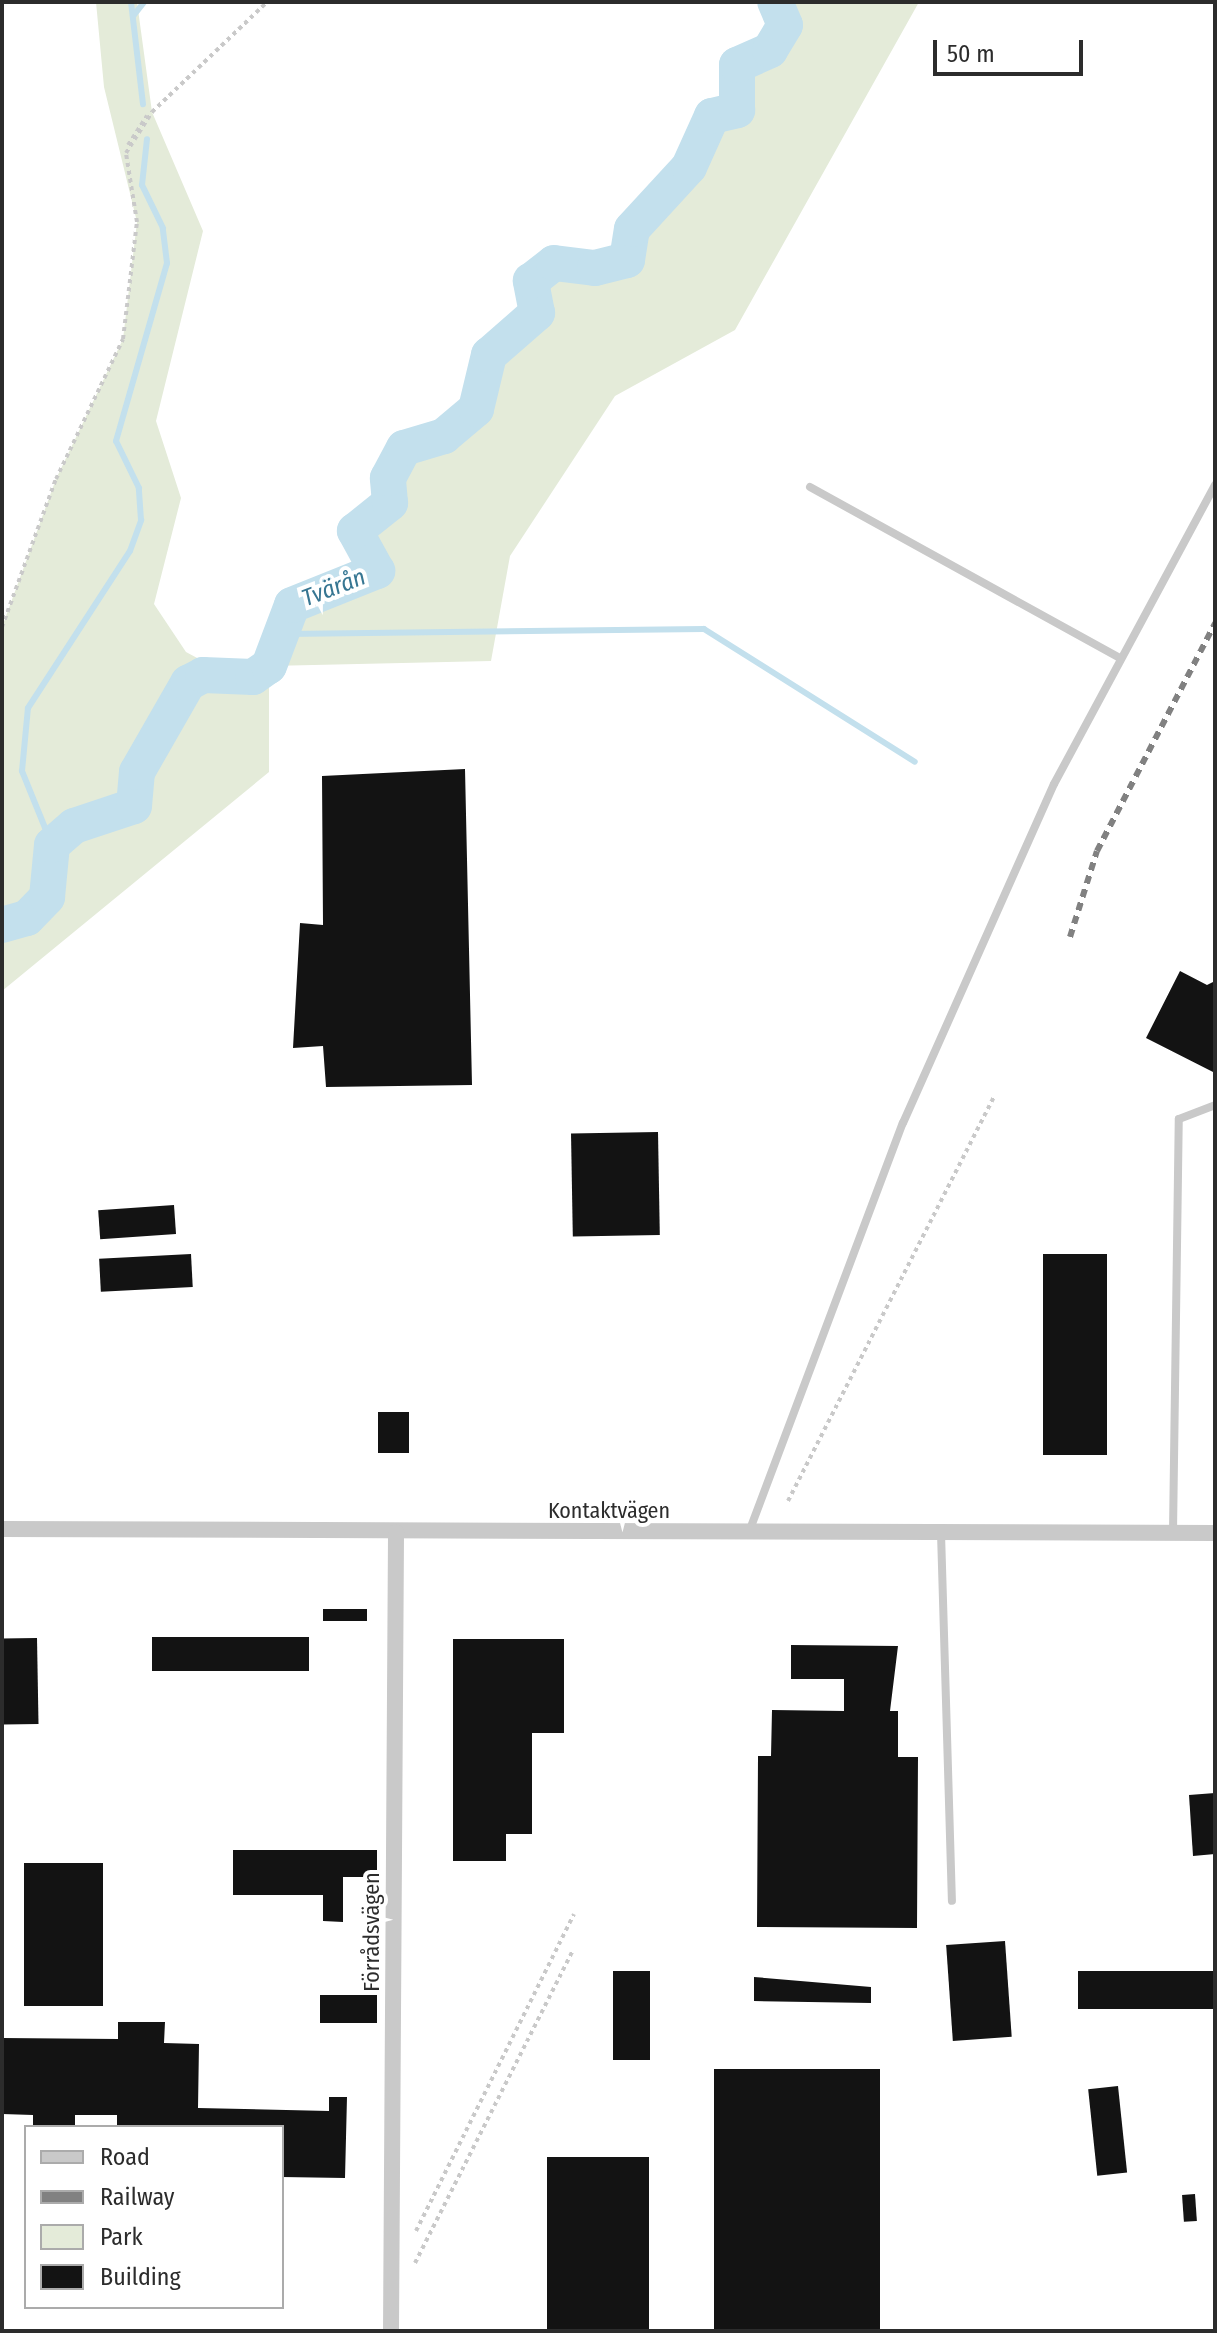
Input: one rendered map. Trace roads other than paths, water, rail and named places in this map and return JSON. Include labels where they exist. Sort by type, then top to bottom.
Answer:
[{"type":"street","name":"Kontaktvägen","points":[[2,1529],[1215,1533]]},
{"type":"street","name":"Förrådsvägen","points":[[391,2331],[396,1532]]},
{"type":"lane","points":[[749,1533],[903,1123],[1054,784],[1215,485]]},
{"type":"lane","points":[[810,487],[1121,659]]},
{"type":"lane","points":[[1173,1533],[1179,1119],[1215,1105]]},
{"type":"lane","points":[[941,1533],[952,1901]]},
{"type":"waterway","points":[[131,2],[143,104]]},
{"type":"waterway","points":[[134,15],[144,2]]},
{"type":"waterway","name":"Tvärån","points":[[2,925],[27,918],[47,897],[52,845],[74,826],[134,806],[137,772],[188,683],[203,675],[253,677],[269,666],[292,605],[377,571],[355,531],[390,503],[388,478],[404,448],[444,436],[476,409],[489,355],[537,313],[531,281],[554,263],[595,268],[627,260],[632,229],[689,167],[712,116],[737,110],[737,65],[770,50],[785,25],[775,2]]},
{"type":"waterway","points":[[52,845],[22,771],[28,708],[130,551],[141,520],[139,488],[116,441],[167,263],[163,228],[142,185],[147,139]]},
{"type":"waterway","points":[[286,634],[704,629],[915,762]]},
{"type":"railway","points":[[1070,937],[1097,851],[1215,623]]}]
